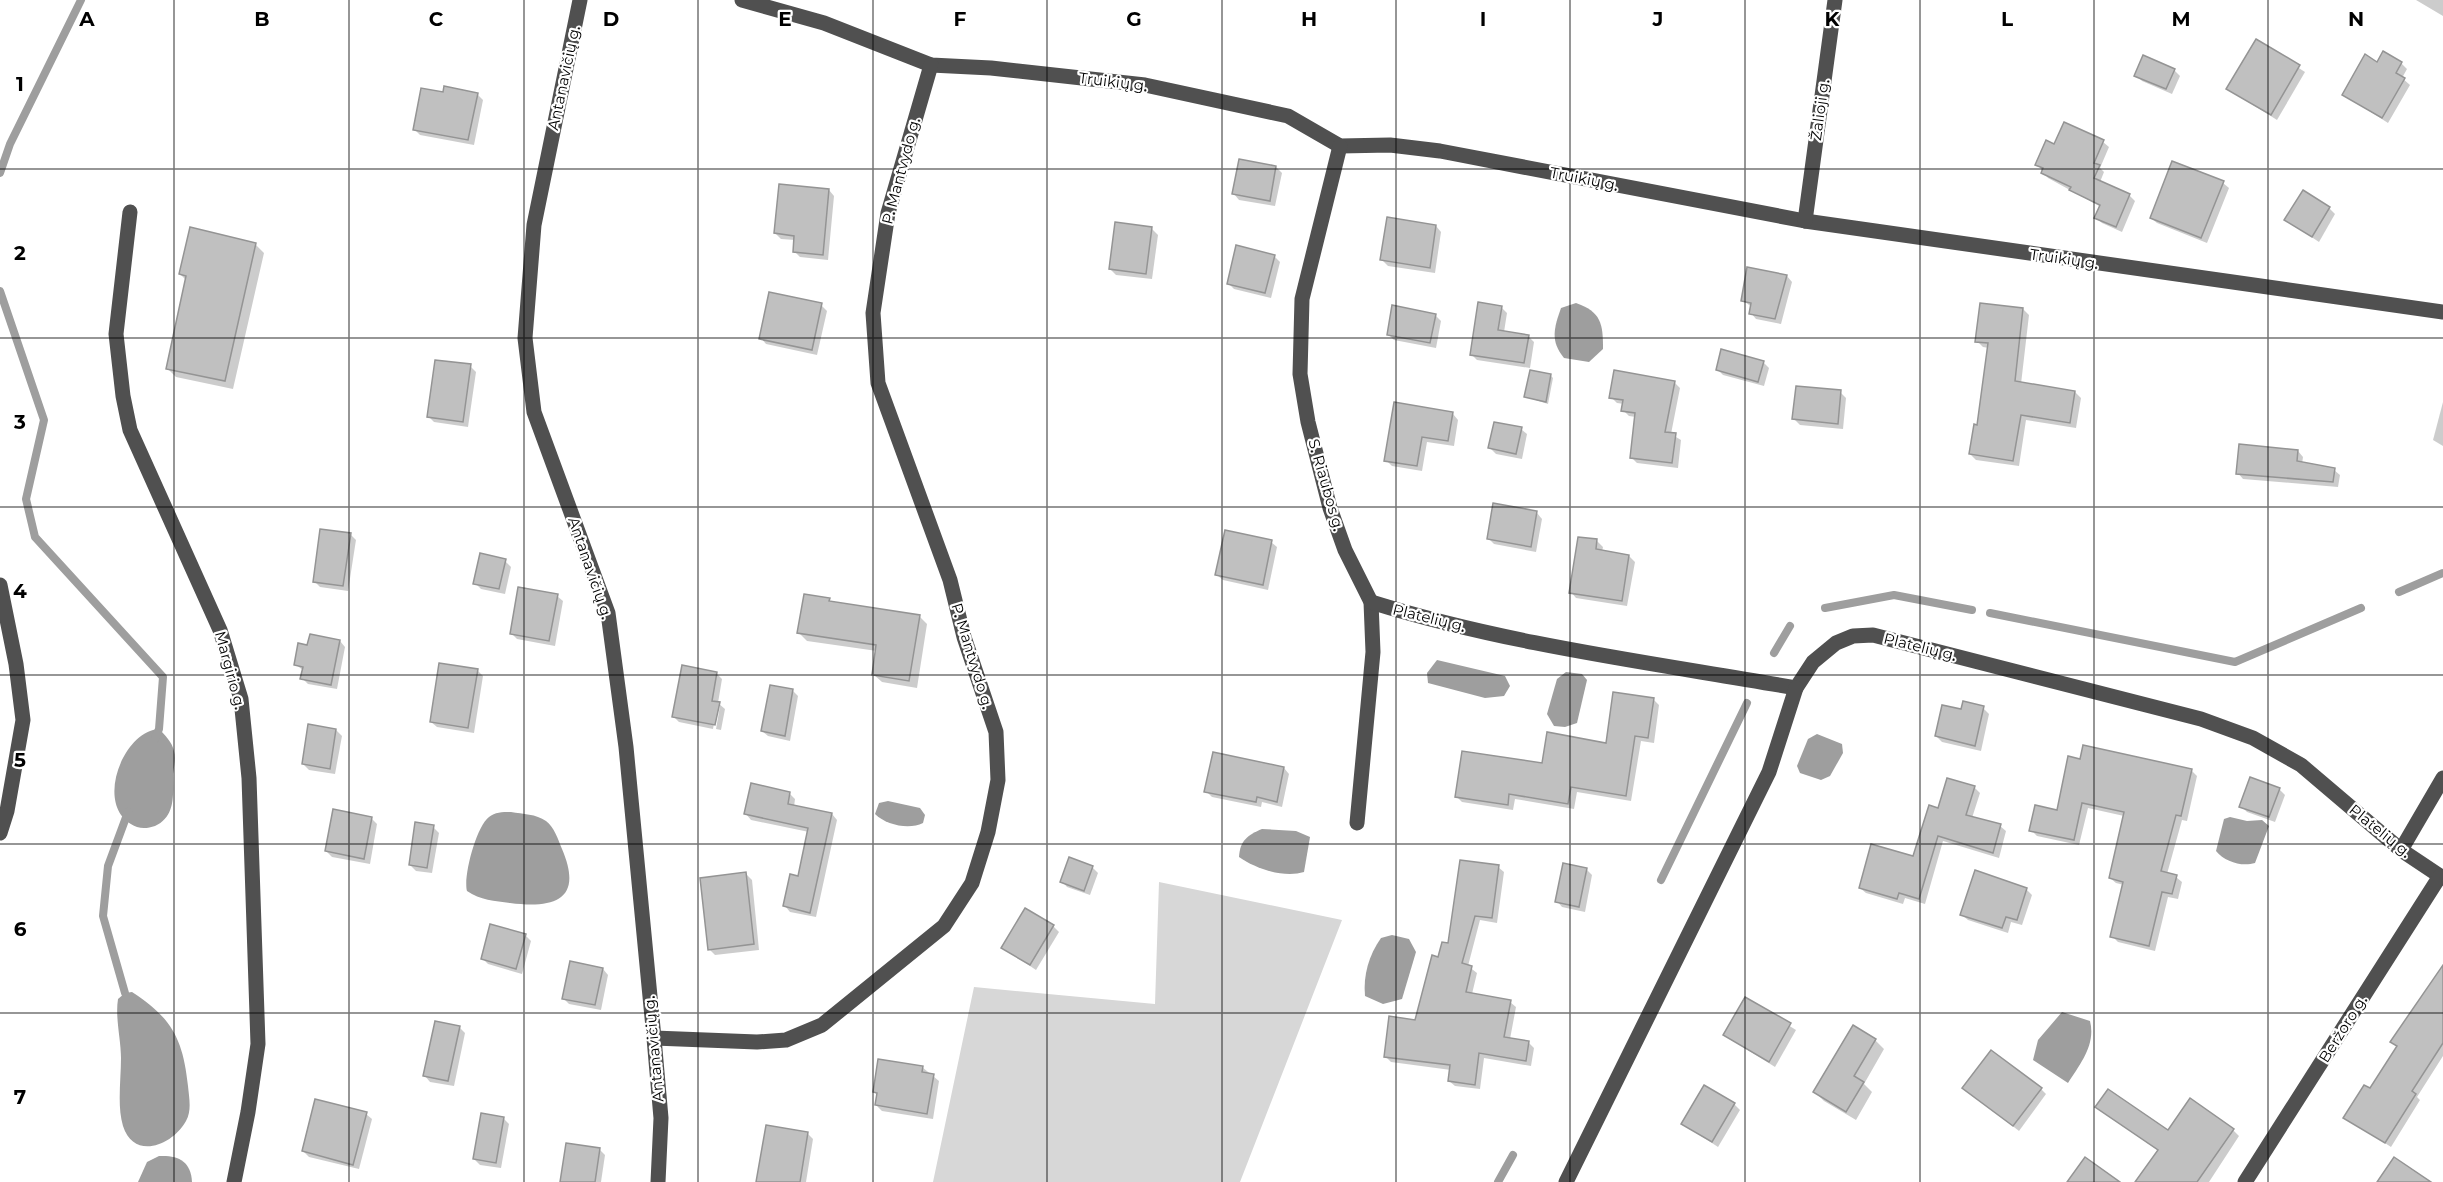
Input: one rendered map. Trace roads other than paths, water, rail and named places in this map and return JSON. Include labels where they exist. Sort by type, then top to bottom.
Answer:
[{"type":"street","name":"Antanavičių g.","points":[[580,0],[534,225],[525,338],[534,412],[608,613],[626,747],[654,1038],[661,1118],[658,1182]]},
{"type":"street","name":"Truikių g.","points":[[742,0],[824,23],[931,65],[991,68],[1145,85],[1288,116],[1341,146],[1390,145],[1440,151],[1804,220],[2443,312]]},
{"type":"street","name":"Žalioji g.","points":[[1804,220],[1835,0]]},
{"type":"street","name":"P. Mantvydo g.","points":[[654,1038],[757,1042],[786,1040],[822,1024],[944,926],[972,883],[988,832],[998,780],[996,732],[964,637],[951,580],[878,383],[877,371],[873,313],[888,213],[931,65]]},
{"type":"street","name":"S. Riaubos g.","points":[[1341,146],[1302,299],[1300,374],[1308,422],[1330,508],[1346,550],[1371,602],[1373,652],[1357,823]]},
{"type":"street","name":"Margirio g.","points":[[130,212],[116,334],[123,396],[130,430],[220,630],[241,699],[247,755],[258,1044],[234,1182]]},
{"type":"street","points":[[0,585],[16,664],[23,720],[7,811],[0,833]]},
{"type":"street","name":"Platelių g.","points":[[1371,602],[1425,619],[1502,635],[1796,688],[1813,662],[1836,643],[1853,636],[1873,635],[2201,719],[2253,738],[2301,765],[2401,850],[2442,877]]},
{"type":"street","points":[[1566,1182],[1769,772],[1796,688]]},
{"type":"street","points":[[2401,850],[2443,778]]},
{"type":"street","name":"Beržoro g.","points":[[2245,1182],[2442,877]]},
{"type":"waterway","points":[[0,173],[10,144],[81,0]]},
{"type":"waterway","points":[[0,291],[44,420],[26,499],[35,537],[163,677],[159,729],[155,739]]},
{"type":"waterway","points":[[2399,592],[2443,573]]},
{"type":"waterway","points":[[1825,608],[1894,595],[1972,610]]},
{"type":"waterway","points":[[1990,613],[2235,662],[2361,608]]},
{"type":"waterway","points":[[1774,653],[1790,626]]},
{"type":"waterway","points":[[1661,880],[1747,703]]},
{"type":"waterway","points":[[125,993],[103,916],[108,866],[128,812]]},
{"type":"waterway","points":[[1498,1182],[1513,1155]]}]
